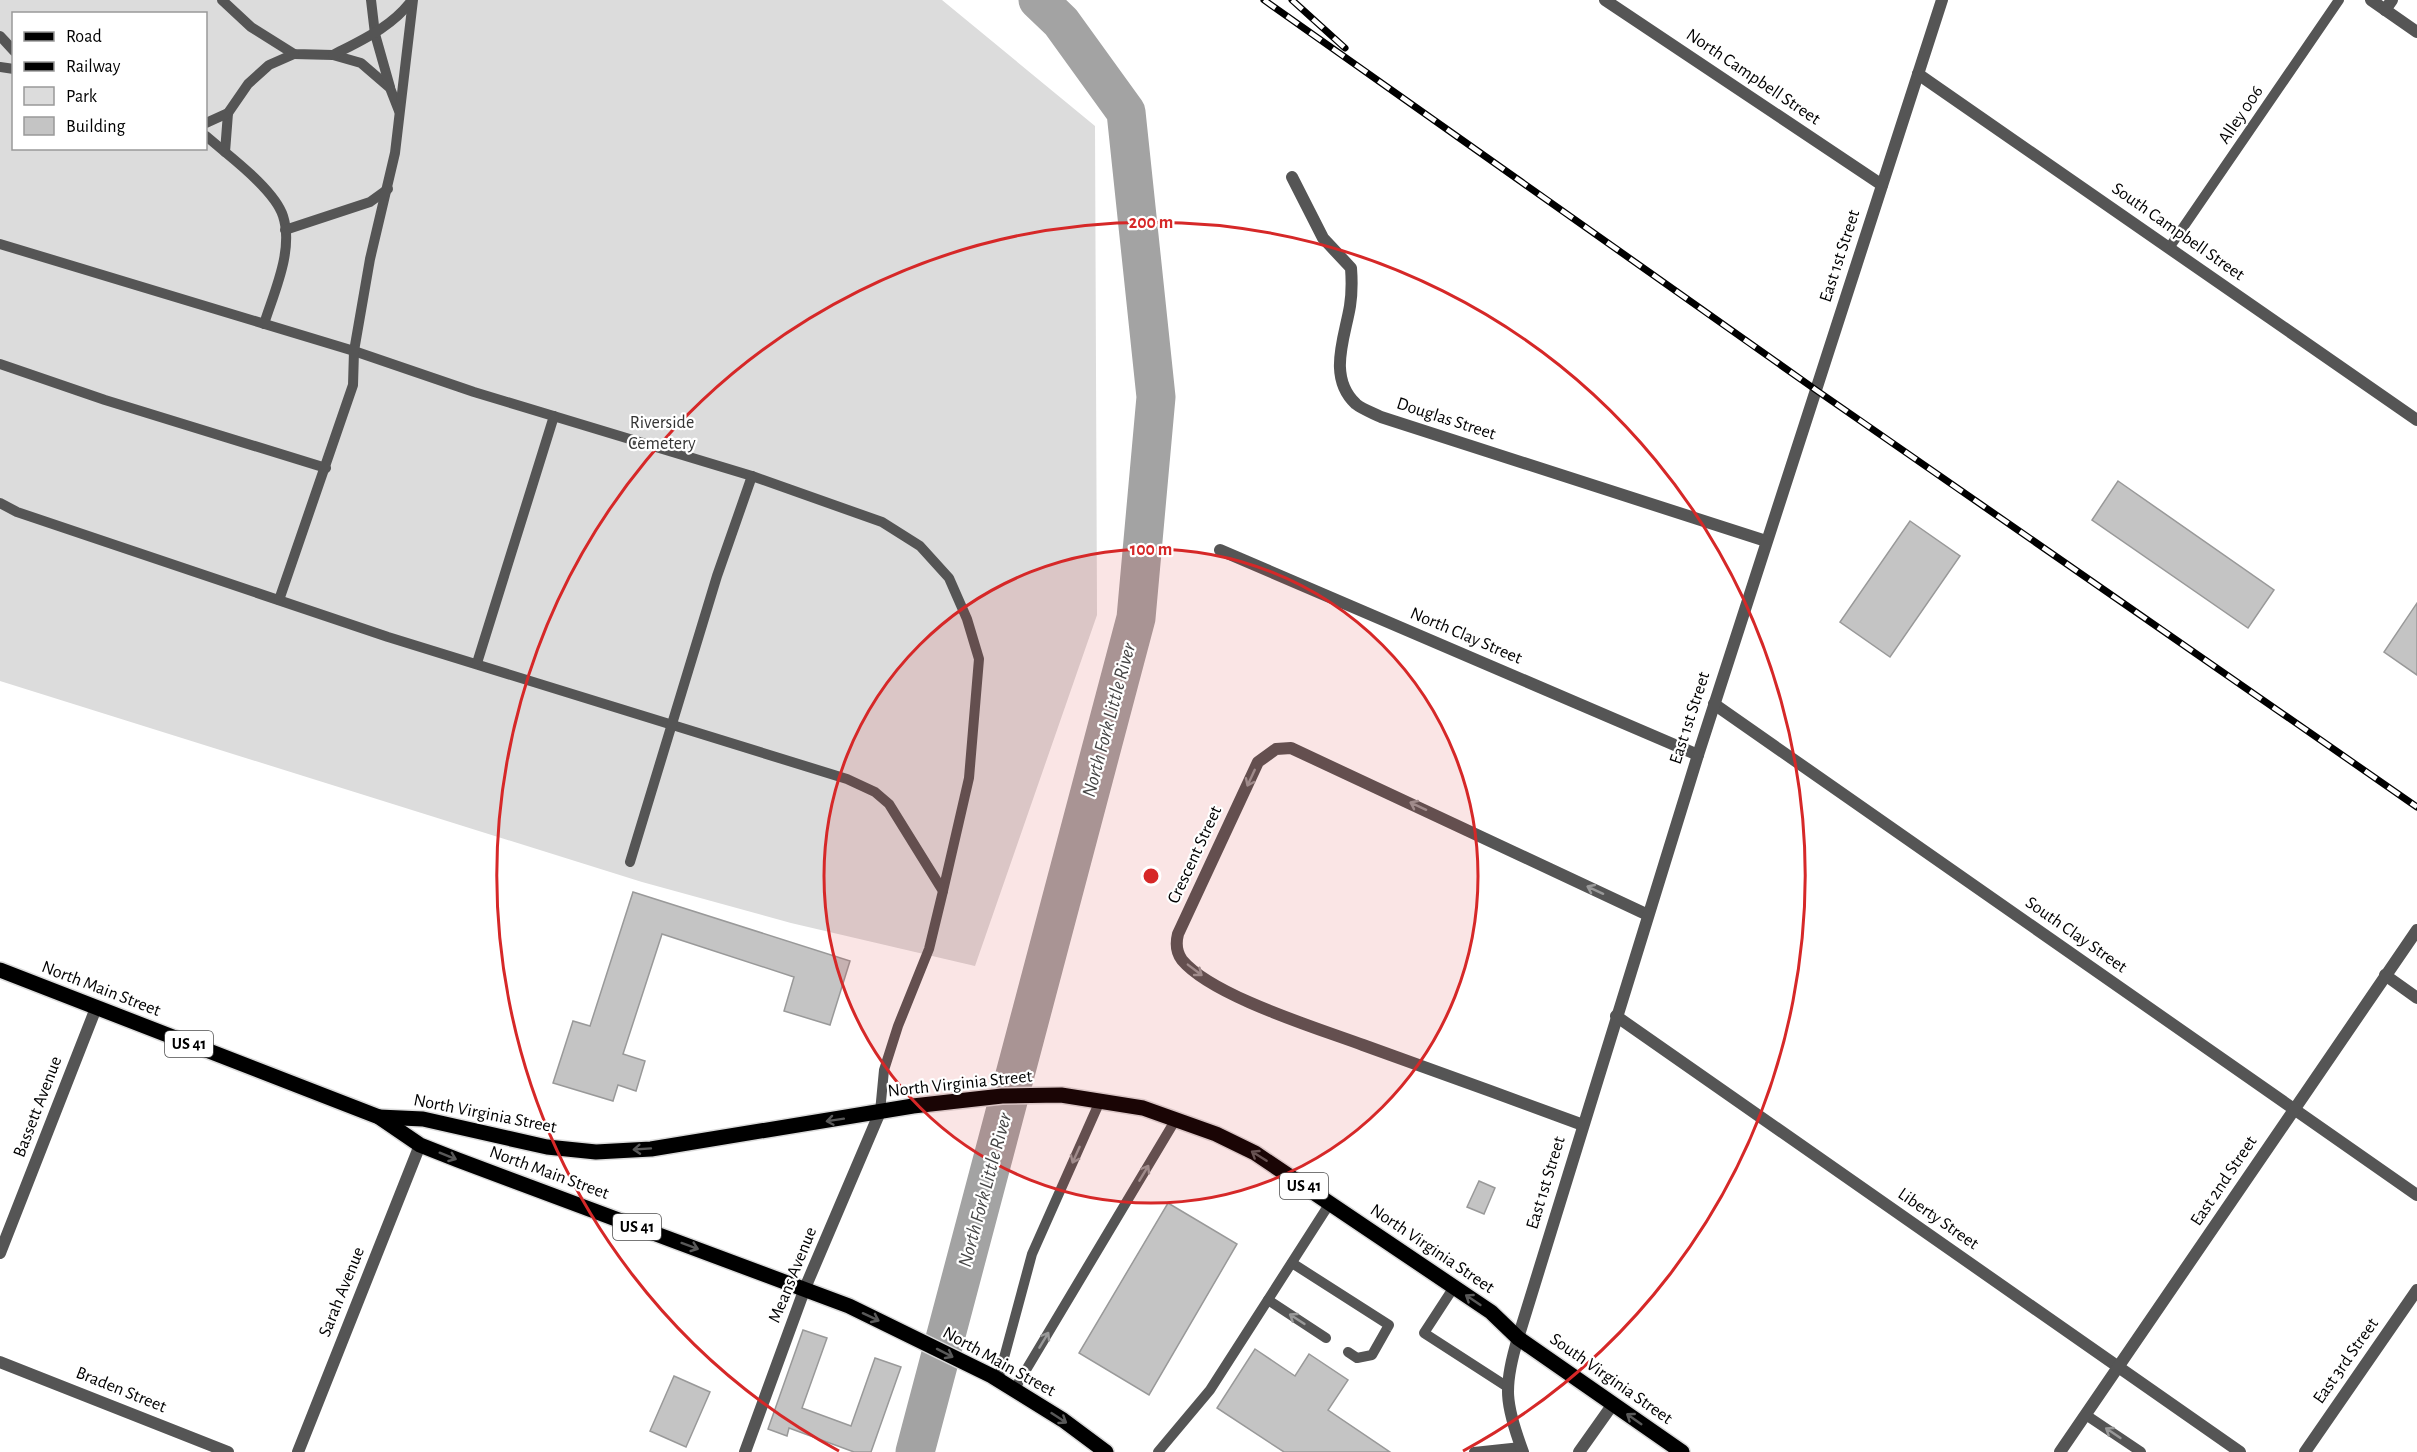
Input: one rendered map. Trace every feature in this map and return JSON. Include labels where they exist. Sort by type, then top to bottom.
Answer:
[{"type":"main road","name":"North Main Street","points":[[0,970],[379,1117],[420,1145],[805,1288],[899,1330],[995,1378],[1063,1420],[1101,1451]]},
{"type":"main road","name":"North Virginia Street","points":[[379,1117],[423,1119],[547,1147],[596,1152],[651,1149],[913,1106],[1002,1096],[1061,1095],[1143,1108],[1216,1134],[1255,1153],[1491,1312],[1518,1338]]},
{"type":"main road","name":"South Virginia Street","points":[[1518,1338],[1682,1452]]},
{"type":"street","name":"North Campbell Street","points":[[1605,0],[1882,184]]},
{"type":"street","name":"East 1st Street","points":[[1522,1450],[1507,1400],[1506,1386],[1518,1338],[1698,754],[1942,0]]},
{"type":"street","points":[[2371,0],[2389,5],[2417,32]]},
{"type":"street","name":"South Campbell Street","points":[[1918,74],[2417,420]]},
{"type":"street","name":"Douglas Street","points":[[1292,177],[1323,238],[1351,268],[1350,307],[1340,345],[1340,368],[1345,388],[1356,404],[1381,417],[1766,541]]},
{"type":"street","name":"North Clay Street","points":[[1220,550],[1698,754]]},
{"type":"street","name":"South Clay Street","points":[[1714,704],[2417,1195]]},
{"type":"street","name":"Crescent Street","points":[[1583,1125],[1281,1015],[1213,984],[1183,961],[1178,954],[1176,941],[1178,934],[1258,762],[1276,749],[1291,748],[1648,915]]},
{"type":"street","name":"East 2nd Street","points":[[2060,1452],[2417,930]]},
{"type":"street","points":[[2385,975],[2417,998]]},
{"type":"street","name":"Bassett Avenue","points":[[0,1253],[96,1008]]},
{"type":"street","name":"Liberty Street","points":[[1616,1016],[2240,1452]]},
{"type":"street","name":"Means Avenue","points":[[745,1452],[805,1288],[880,1113]]},
{"type":"street","name":"Sarah Avenue","points":[[298,1452],[420,1145]]},
{"type":"street","name":"East 3rd Street","points":[[2305,1452],[2417,1290]]},
{"type":"street","name":"Braden Street","points":[[0,1362],[228,1452]]},
{"type":"street","points":[[1578,1452],[1612,1404]]},
{"type":"lane","points":[[222,0],[251,27],[294,54]]},
{"type":"lane","points":[[370,0],[375,34],[390,88],[400,113]]},
{"type":"lane","points":[[333,55],[375,34],[404,11],[413,0]]},
{"type":"lane","points":[[279,600],[326,468],[352,385],[354,351],[370,259],[388,189],[400,113],[413,0]]},
{"type":"lane","name":"Alley 006","points":[[2169,248],[2339,0]]},
{"type":"lane","points":[[0,36],[12,49]]},
{"type":"lane","points":[[225,152],[228,113],[248,84],[269,65],[294,54],[333,55],[361,63],[390,88]]},
{"type":"lane","points":[[207,123],[228,113]]},
{"type":"lane","points":[[207,137],[266,190],[283,215],[286,242],[278,282],[264,324]]},
{"type":"lane","points":[[285,230],[370,202],[388,189]]},
{"type":"lane","points":[[0,244],[354,351],[554,416],[752,476],[882,522],[920,546],[949,578],[967,619],[979,659],[969,778],[929,949],[898,1026],[884,1070],[880,1113]]},
{"type":"lane","points":[[0,364],[105,400],[326,468]]},
{"type":"lane","points":[[477,663],[554,416]]},
{"type":"lane","points":[[630,862],[752,476]]},
{"type":"lane","points":[[0,503],[17,512],[279,600],[847,779],[875,792],[890,804],[943,891]]},
{"type":"lane","points":[[995,1378],[1032,1254],[1100,1101]]},
{"type":"lane","points":[[1014,1390],[1176,1119]]},
{"type":"lane","points":[[1158,1452],[1210,1390],[1330,1203]]},
{"type":"lane","points":[[1292,1263],[1389,1325],[1372,1355],[1357,1358],[1348,1352]]},
{"type":"lane","points":[[1454,1287],[1424,1333],[1506,1386]]},
{"type":"lane","points":[[1268,1300],[1326,1338]]},
{"type":"lane","points":[[2086,1415],[2141,1452]]},
{"type":"lane","points":[[1474,1452],[1522,1450]]},
{"type":"green space","name":"Riverside Cemetery","points":[[0,0],[942,0],[1095,126],[1097,615],[975,966],[791,923],[642,882],[0,681]]},
{"type":"building","points":[[2118,481],[2274,590],[2248,628],[2092,520]]},
{"type":"building","points":[[1910,521],[1960,556],[1890,657],[1840,622]]},
{"type":"building","points":[[2417,603],[2417,675],[2384,652]]},
{"type":"building","points":[[633,892],[850,961],[830,1025],[784,1011],[794,977],[662,934],[623,1054],[645,1061],[636,1091],[618,1085],[613,1101],[553,1083],[573,1021],[590,1026]]},
{"type":"building","points":[[1479,1181],[1495,1188],[1484,1214],[1467,1207]]},
{"type":"building","points":[[1168,1203],[1237,1244],[1149,1395],[1079,1353]]},
{"type":"building","points":[[803,1330],[827,1338],[802,1408],[851,1426],[875,1358],[901,1367],[871,1452],[854,1452],[789,1428],[787,1436],[768,1429]]},
{"type":"building","points":[[1255,1349],[1295,1376],[1309,1354],[1348,1380],[1328,1410],[1390,1452],[1284,1452],[1217,1408]]},
{"type":"building","points":[[674,1376],[710,1392],[686,1447],[650,1431]]},
{"type":"waterway","name":"North Fork Little River","points":[[915,1452],[1136,618],[1156,397],[1126,112],[1061,22],[1038,0]]},
{"type":"railway","points":[[1264,0],[1816,390],[2417,807]]},
{"type":"railway","points":[[1292,0],[1345,48]]}]
